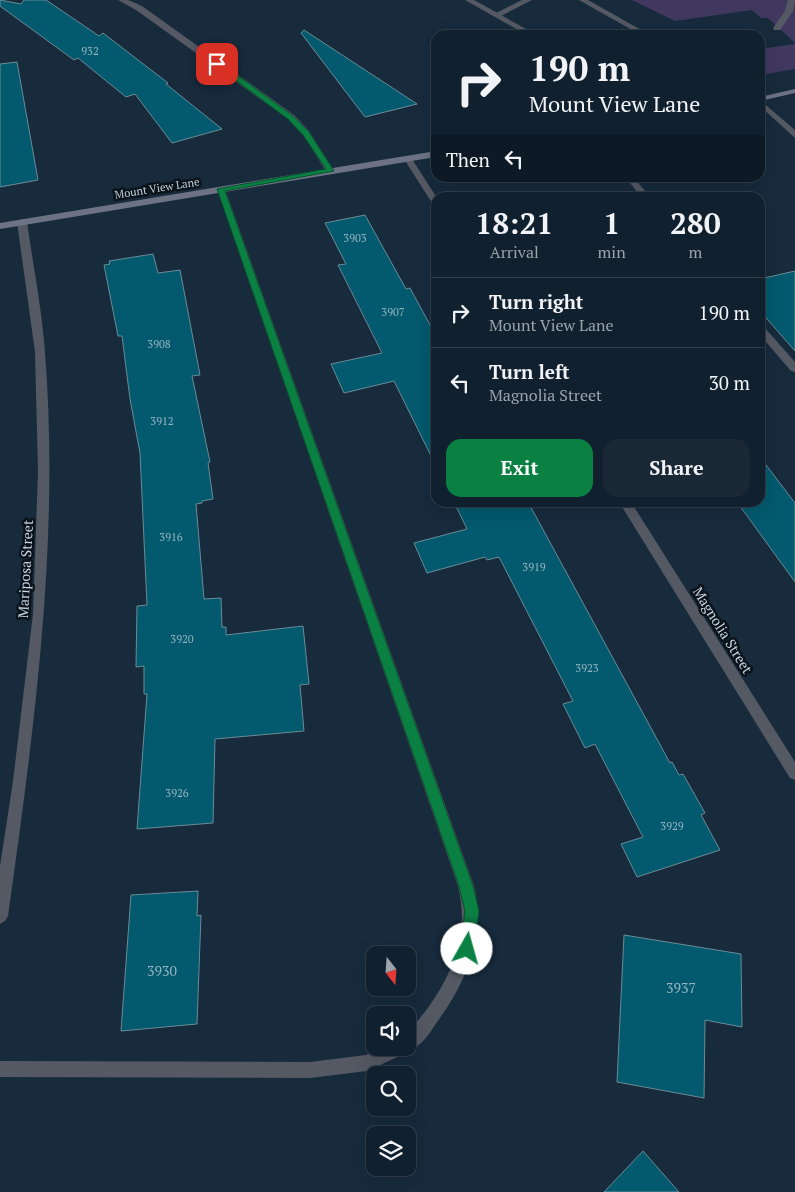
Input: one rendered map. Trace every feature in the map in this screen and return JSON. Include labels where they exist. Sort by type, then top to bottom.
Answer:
[{"type":"street","points":[[122,0],[139,8],[291,117],[306,133],[330,171]]},
{"type":"street","points":[[469,0],[523,30]]},
{"type":"street","points":[[496,14],[528,0]]},
{"type":"street","points":[[583,0],[637,30]]},
{"type":"street","points":[[777,28],[790,11],[792,0]]},
{"type":"street","points":[[765,99],[795,91]]},
{"type":"street","points":[[765,105],[795,135]]},
{"type":"street","name":"Mount View Lane","points":[[0,226],[431,155]]},
{"type":"street","points":[[408,158],[431,195]]},
{"type":"street","points":[[633,182],[642,192]]},
{"type":"street","points":[[221,189],[462,876],[472,911],[467,949],[453,984],[438,1010],[416,1036]]},
{"type":"street","name":"Mariposa Street","points":[[0,916],[20,781],[39,614],[44,481],[40,352],[22,222]]},
{"type":"street","points":[[765,335],[795,370]]},
{"type":"street","name":"Magnolia Street","points":[[628,507],[795,774]]},
{"type":"street","points":[[0,1069],[310,1070],[367,1063],[381,1056]]},
{"type":"shaded area","points":[[632,0],[795,0],[795,43],[768,18],[761,18],[752,10],[675,21]]},
{"type":"shaded area","points":[[795,44],[795,69],[765,74],[765,48]]},
{"type":"building","points":[[0,0],[21,4],[24,0],[46,0],[99,36],[103,33],[168,83],[166,84],[222,129],[172,143],[135,94],[126,97],[78,58],[74,60],[0,6]]},
{"type":"building","points":[[304,30],[417,104],[365,117],[301,33]]},
{"type":"building","points":[[17,62],[38,180],[0,187],[0,64]]},
{"type":"building","points":[[365,215],[406,289],[410,288],[431,327],[431,456],[394,381],[344,393],[331,364],[382,353],[338,265],[346,264],[325,223]]},
{"type":"building","points":[[153,254],[158,273],[180,270],[200,375],[192,376],[210,462],[208,463],[213,499],[196,504],[204,599],[221,598],[222,627],[226,627],[226,635],[303,626],[309,684],[300,685],[304,731],[215,739],[213,823],[137,829],[147,694],[144,694],[144,666],[136,667],[137,606],[147,605],[140,453],[130,399],[122,336],[118,336],[104,265],[110,264],[109,261]]},
{"type":"building","points":[[795,271],[795,351],[765,317],[765,278]]},
{"type":"building","points":[[765,464],[795,503],[795,582],[741,507],[765,507]]},
{"type":"building","points":[[456,507],[531,507],[670,763],[672,762],[679,775],[683,774],[705,813],[701,815],[720,850],[637,877],[621,844],[643,837],[595,744],[585,748],[563,704],[573,701],[499,557],[487,560],[485,557],[427,573],[414,543],[467,529]]},
{"type":"building","points":[[198,891],[197,916],[201,915],[197,1024],[121,1031],[131,895]]},
{"type":"building","points":[[624,935],[741,954],[742,1027],[705,1020],[704,1098],[617,1082]]},
{"type":"building","points":[[643,1151],[679,1192],[604,1192]]},
{"type":"route","points":[[217,64],[291,117],[306,133],[330,171],[221,189],[466,886],[472,911],[467,949]]}]
